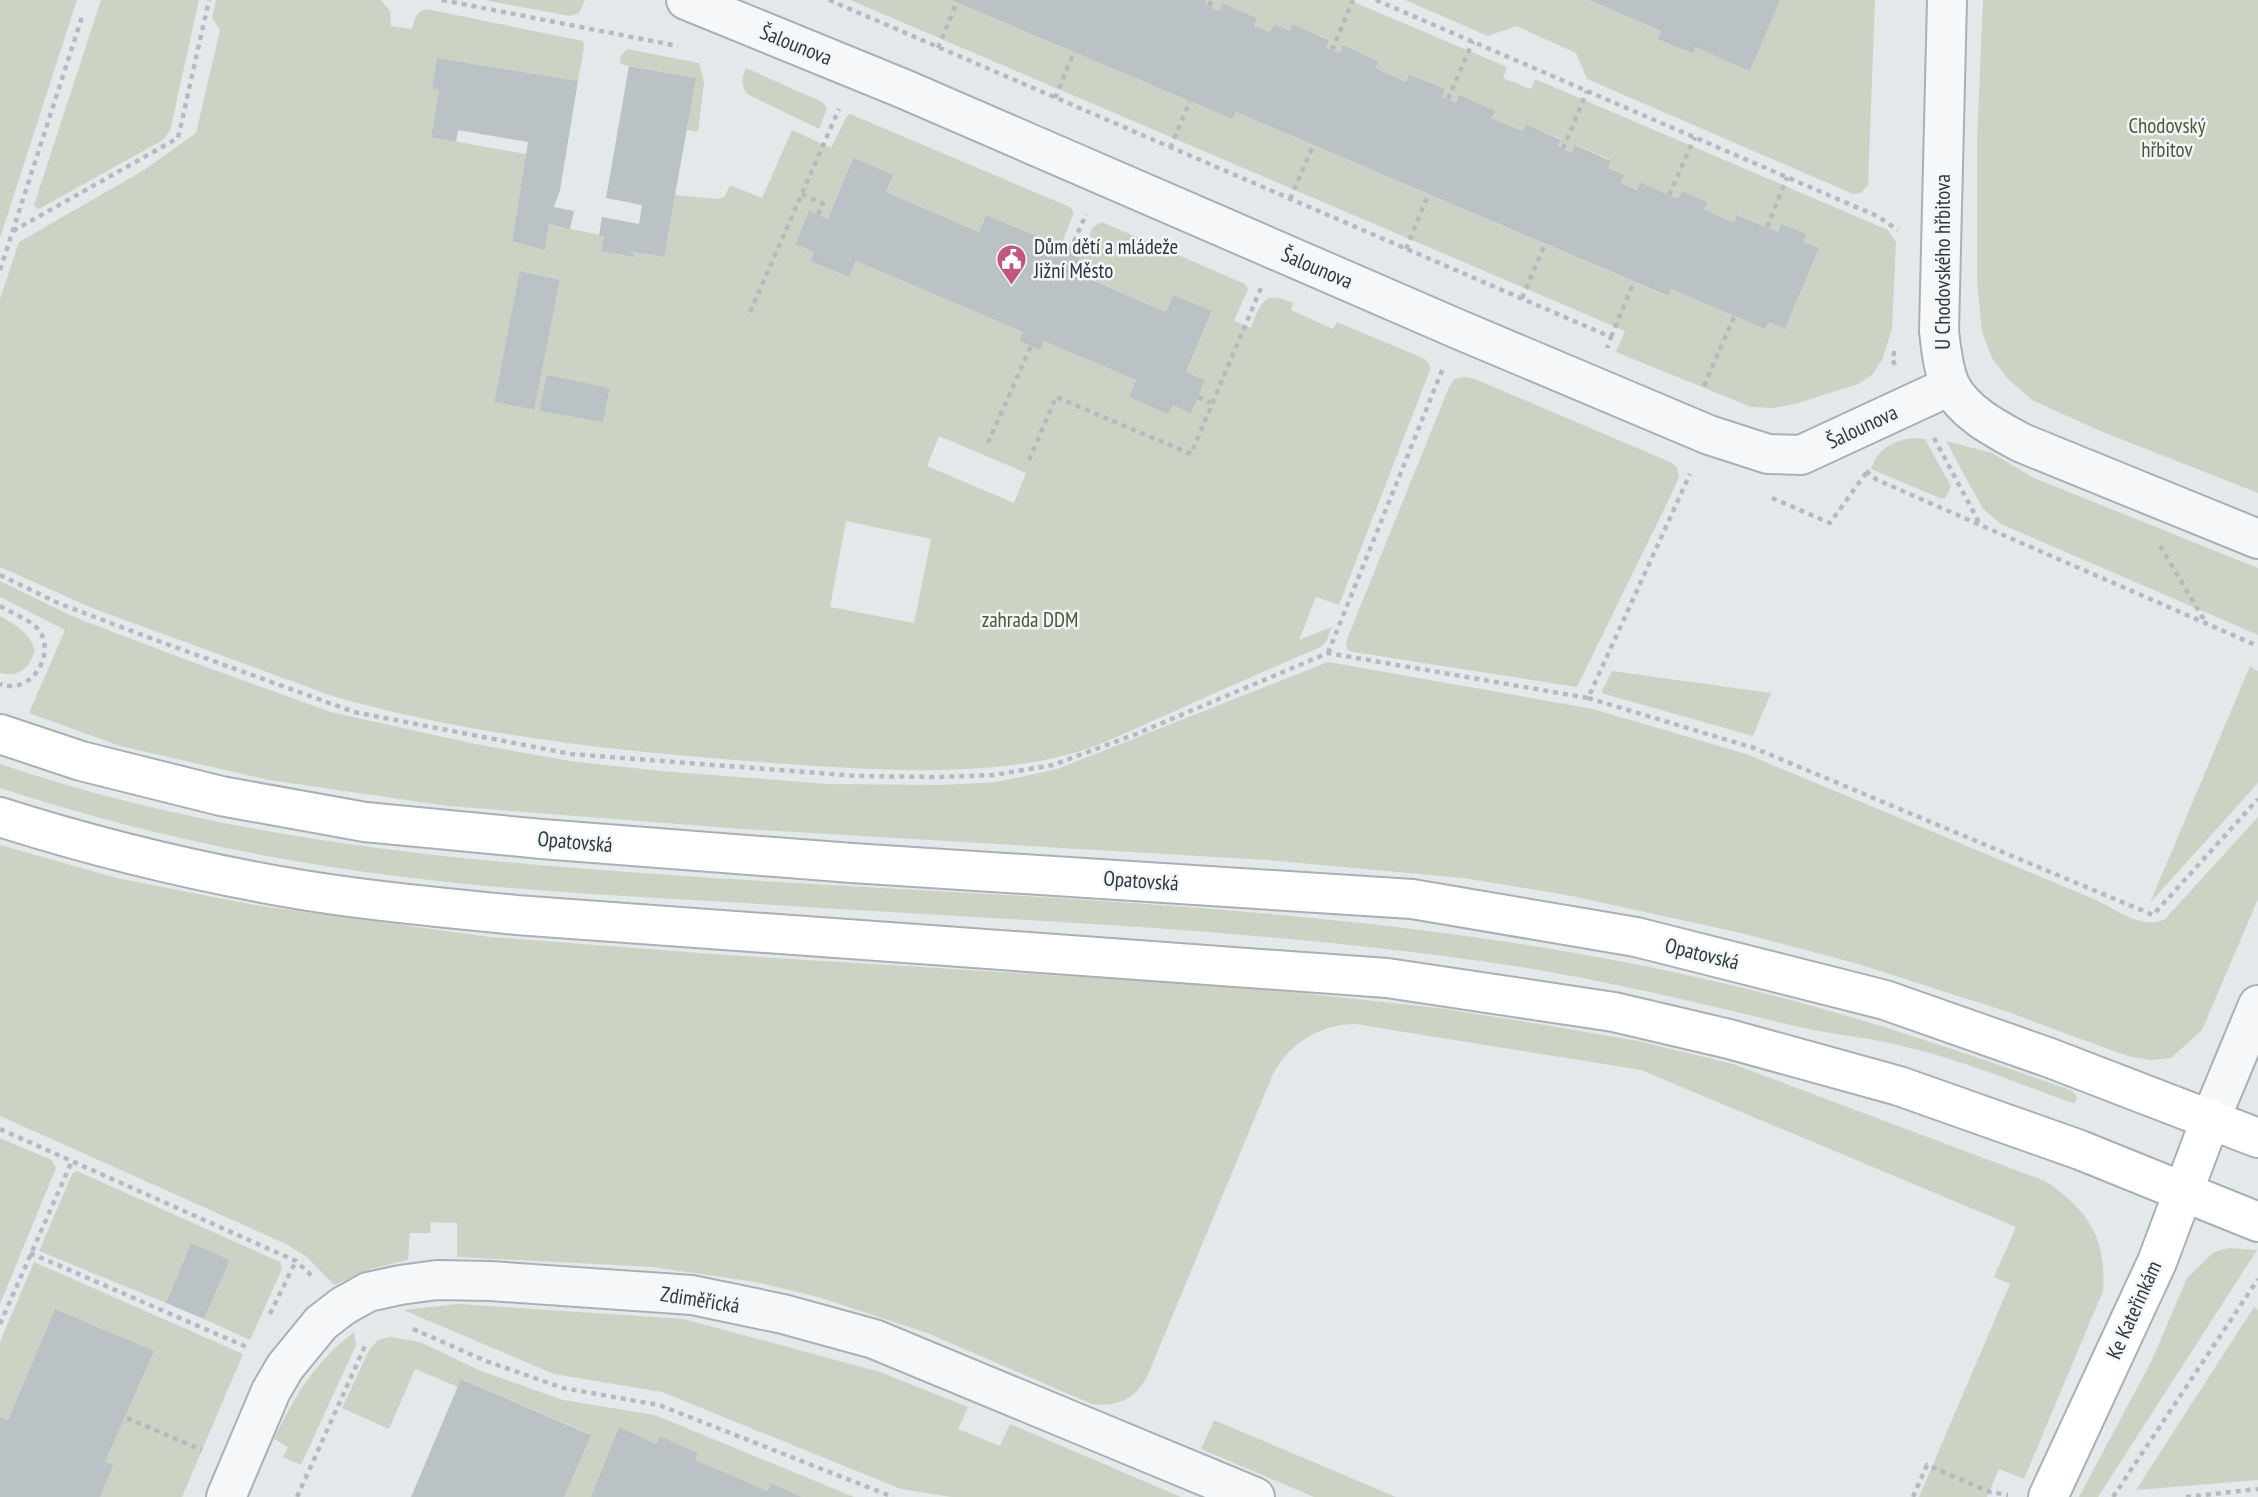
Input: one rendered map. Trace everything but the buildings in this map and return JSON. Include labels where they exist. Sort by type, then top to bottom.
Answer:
[{"type":"main road","name":"Opatovská","points":[[0,734],[81,761],[221,796],[365,822],[852,863],[1412,899],[1636,937],[1885,1000],[2211,1118],[2258,1138]]},
{"type":"main road","points":[[0,817],[48,833],[226,875],[278,886],[395,903],[530,916],[1387,978],[1614,1012],[1729,1039],[1899,1086],[2080,1150],[2258,1222]]},
{"type":"main road","name":"Ke Kateřinkám","points":[[2048,1497],[2157,1262],[2211,1118]]},
{"type":"street","name":"Šalounova","points":[[686,0],[904,89],[1709,435],[1768,454],[1801,455],[1951,386]]},
{"type":"street","name":"U Chodovského hřbitova","points":[[1947,0],[1939,331],[1951,386],[1967,408],[1992,427],[2022,443],[2258,539]]},
{"type":"street","points":[[2211,1118],[2258,1005]]},
{"type":"street","name":"Zdiměřická","points":[[226,1497],[255,1426],[285,1367],[321,1322],[368,1292],[438,1280],[692,1295],[783,1314],[874,1339],[1255,1497]]},
{"type":"path","points":[[13,231],[178,138],[209,0]]},
{"type":"path","points":[[1209,6],[1212,0]]},
{"type":"path","points":[[1332,50],[1353,0]]},
{"type":"path","points":[[1376,0],[1877,216],[1901,233]]},
{"type":"path","points":[[939,48],[957,2]]},
{"type":"path","points":[[0,270],[83,14]]},
{"type":"path","points":[[1448,99],[1473,41]]},
{"type":"path","points":[[1055,98],[1074,52]]},
{"type":"path","points":[[1563,149],[1587,91]]},
{"type":"path","points":[[1170,148],[1190,101]]},
{"type":"path","points":[[750,312],[842,102]]},
{"type":"path","points":[[1669,195],[1695,137]]},
{"type":"path","points":[[1290,199],[1313,146]]},
{"type":"path","points":[[1767,227],[1787,177]]},
{"type":"path","points":[[802,194],[823,204],[818,215]]},
{"type":"path","points":[[1406,249],[1428,195]]},
{"type":"path","points":[[1070,251],[1090,207]]},
{"type":"path","points":[[1522,298],[1545,244]]},
{"type":"path","points":[[1328,653],[1480,280]]},
{"type":"path","points":[[1029,460],[1056,397],[1191,454],[1264,281]]},
{"type":"path","points":[[1611,337],[1634,282]]},
{"type":"path","points":[[1699,397],[1734,317]]},
{"type":"path","points":[[1898,343],[1892,359],[1982,526]]},
{"type":"path","points":[[988,443],[1031,346]]},
{"type":"path","points":[[1198,397],[1211,403]]},
{"type":"path","points":[[1588,698],[1709,435]]},
{"type":"path","points":[[0,575],[81,612],[354,712],[571,754],[857,776],[938,778],[994,775],[1052,765],[1136,734],[1328,653],[1588,698],[1754,748],[2153,915],[2258,799]]},
{"type":"path","points":[[0,606],[39,630],[45,642],[45,653],[35,674],[26,683],[16,687],[0,684]]},
{"type":"path","points":[[0,1129],[296,1261],[371,1333],[297,1497]]},
{"type":"path","points":[[0,1324],[72,1161]]},
{"type":"path","points":[[30,1253],[253,1350]]},
{"type":"path","points":[[2113,1497],[2258,1279]]},
{"type":"path","points":[[406,1328],[417,1330],[486,1361],[564,1388],[659,1405],[893,1497]]},
{"type":"path","points":[[127,1418],[209,1453]]},
{"type":"path","points":[[1913,1497],[1927,1465],[1990,1492],[2004,1493],[2011,1497]]},
{"type":"path","points":[[2186,1497],[2258,1489]]},
{"type":"green space","points":[[0,0],[77,0],[0,238]]},
{"type":"green space","points":[[101,0],[199,0],[170,131],[163,140],[39,209],[34,206],[35,202]]},
{"type":"green space","name":"zahrada DDM","points":[[216,0],[381,0],[390,11],[391,26],[412,29],[416,16],[426,9],[583,41],[578,81],[437,58],[432,88],[439,90],[431,137],[526,154],[512,241],[545,249],[549,224],[604,236],[602,251],[632,257],[633,252],[663,257],[675,195],[718,199],[725,196],[730,185],[762,198],[792,130],[831,148],[850,114],[1070,207],[1074,213],[1060,247],[986,215],[979,232],[886,192],[853,158],[828,219],[809,212],[795,243],[814,252],[810,261],[849,277],[856,261],[1023,332],[1019,341],[1040,349],[1044,341],[1136,380],[1129,397],[1168,413],[1173,405],[1204,380],[1186,372],[1212,312],[1173,295],[1166,312],[1073,272],[1093,227],[1102,222],[1245,284],[1248,289],[1234,321],[1251,328],[1265,301],[1270,298],[1283,299],[1293,303],[1291,310],[1333,329],[1337,322],[1425,359],[1430,370],[1339,605],[1316,597],[1299,640],[1332,627],[1326,642],[1321,647],[1126,733],[1072,754],[988,768],[843,768],[608,748],[498,733],[389,711],[335,697],[92,608],[0,567],[0,299],[19,242],[144,170],[196,133],[220,30],[212,18]],"holes":[[[521,271],[560,280],[533,410],[494,402]],[[548,376],[610,388],[603,422],[539,411]],[[939,436],[1026,473],[1014,503],[927,466]],[[846,521],[931,539],[914,623],[830,607]]]},
{"type":"green space","points":[[484,0],[585,0],[579,13],[569,16]]},
{"type":"green space","points":[[850,0],[951,0],[1232,119],[1236,112],[1667,296],[1671,289],[1765,329],[1769,322],[1785,328],[1819,248],[1803,242],[1805,234],[1781,224],[1778,232],[1738,215],[1734,223],[1704,209],[1682,191],[1678,199],[1640,182],[1637,190],[1621,183],[1624,175],[1608,168],[1611,160],[1576,145],[1572,153],[1558,146],[1561,139],[1526,124],[1522,131],[1491,118],[1494,111],[1459,96],[1456,103],[1442,97],[1445,89],[1410,74],[1406,82],[1376,68],[1378,61],[1343,45],[1340,53],[1326,47],[1328,39],[1293,24],[1290,31],[1274,24],[1270,32],[1254,26],[1257,18],[1222,3],[1219,11],[1205,4],[1206,0],[1349,0],[1507,67],[1503,78],[1531,89],[1535,79],[1888,230],[1896,242],[1892,329],[1882,360],[1872,375],[1858,384],[1795,404],[1773,408],[1751,407],[1616,352],[1625,331]]},
{"type":"green space","points":[[1405,0],[1589,0],[1661,31],[1657,39],[1692,54],[1695,47],[1750,70],[1780,0],[1875,0],[1868,185],[1861,193],[1853,194],[1587,79],[1576,53],[1516,26],[1488,36]]},
{"type":"green space","name":"Chodovský hřbitov","points":[[1983,0],[2258,0],[2258,493],[2098,430],[2032,400],[2007,378],[1992,358],[1982,332],[1977,279],[1977,142]]},
{"type":"green space","points":[[627,49],[699,63],[704,82],[698,132],[687,130],[695,78],[620,64],[621,56]]},
{"type":"green space","points":[[746,68],[822,102],[827,108],[819,129],[747,94],[742,81]]},
{"type":"green space","points":[[1455,379],[1475,379],[1677,467],[1679,477],[1672,493],[1577,687],[1347,649],[1350,632],[1449,387]]},
{"type":"green space","points":[[1912,438],[1925,439],[1951,486],[1946,497],[1942,499],[1871,469],[1887,447]]},
{"type":"green space","points":[[1946,441],[1992,453],[2034,478],[2258,568],[2258,635],[2001,524],[1983,509]]},
{"type":"green space","points":[[0,581],[74,617],[331,712],[475,744],[570,761],[828,784],[942,785],[997,782],[1057,769],[1328,662],[1593,709],[1746,754],[2094,899],[2129,917],[2148,922],[2165,919],[2258,817],[2258,899],[2202,1030],[2171,1058],[2151,1060],[2132,1057],[2008,1012],[1855,963],[1741,933],[1567,895],[1462,878],[1267,860],[743,829],[448,806],[269,780],[120,746],[29,713],[65,630],[0,597]]},
{"type":"green space","points":[[0,616],[26,634],[35,650],[27,667],[18,673],[0,673]]},
{"type":"green space","points":[[2250,666],[2258,671],[2258,783],[2150,903]]},
{"type":"green space","points":[[1612,671],[1771,693],[1753,736],[1601,693]]},
{"type":"green space","points":[[0,764],[80,789],[161,809],[242,826],[407,852],[656,874],[1248,912],[1495,940],[1678,973],[1824,1009],[2032,1076],[2073,1091],[2077,1098],[2075,1103],[2069,1102],[1912,1048],[1807,1029],[1595,980],[1432,954],[1144,927],[542,891],[412,878],[307,863],[152,831],[0,788]]},
{"type":"green space","points":[[0,845],[117,878],[254,905],[490,937],[726,955],[1245,987],[1439,1008],[1638,1041],[1733,1064],[2045,1181],[2073,1203],[2092,1227],[2102,1256],[2103,1291],[2024,1479],[1999,1469],[1987,1497],[1919,1497],[2010,1284],[1994,1277],[2016,1227],[1641,1070],[1355,1024],[1330,1028],[1307,1037],[1288,1053],[1273,1074],[1147,1377],[1136,1391],[1117,1403],[1092,1404],[927,1333],[818,1297],[756,1282],[653,1267],[457,1257],[457,1223],[431,1222],[430,1233],[410,1233],[408,1260],[371,1269],[334,1285],[307,1257],[286,1244],[0,1116]]},
{"type":"green space","points":[[0,1138],[52,1160],[56,1168],[0,1304]]},
{"type":"green space","points":[[77,1171],[280,1262],[282,1269],[250,1340],[204,1319],[230,1260],[191,1243],[166,1303],[39,1251],[72,1174]]},
{"type":"green space","points":[[2229,1248],[2257,1250],[2098,1497],[2079,1497],[2152,1360],[2187,1278],[2214,1252]]},
{"type":"green space","points":[[34,1262],[243,1354],[182,1497],[100,1497],[114,1466],[105,1462],[153,1351],[55,1309],[8,1420],[0,1417],[0,1342]]},
{"type":"green space","points":[[458,1304],[684,1319],[880,1372],[968,1407],[958,1429],[1000,1446],[1010,1424],[1181,1497],[951,1497],[901,1489],[662,1392],[554,1374],[403,1310]]},
{"type":"green space","points":[[2254,1307],[2258,1310],[2258,1480],[2136,1490]]},
{"type":"green space","points":[[354,1332],[356,1345],[301,1465],[283,1457],[288,1447],[274,1439],[290,1408],[317,1368]]},
{"type":"green space","points":[[390,1337],[420,1342],[481,1371],[563,1400],[655,1415],[854,1497],[802,1497],[771,1483],[767,1491],[695,1460],[698,1453],[660,1436],[656,1444],[620,1428],[591,1497],[564,1497],[590,1434],[462,1379],[458,1387],[415,1369],[389,1429],[342,1408],[369,1350],[378,1340]]},
{"type":"green space","points":[[1214,1420],[1396,1497],[1314,1497],[1201,1449]]},
{"type":"place","name":"Dům dětí a mládeže Jižní Město","points":[[1011,286]]}]
